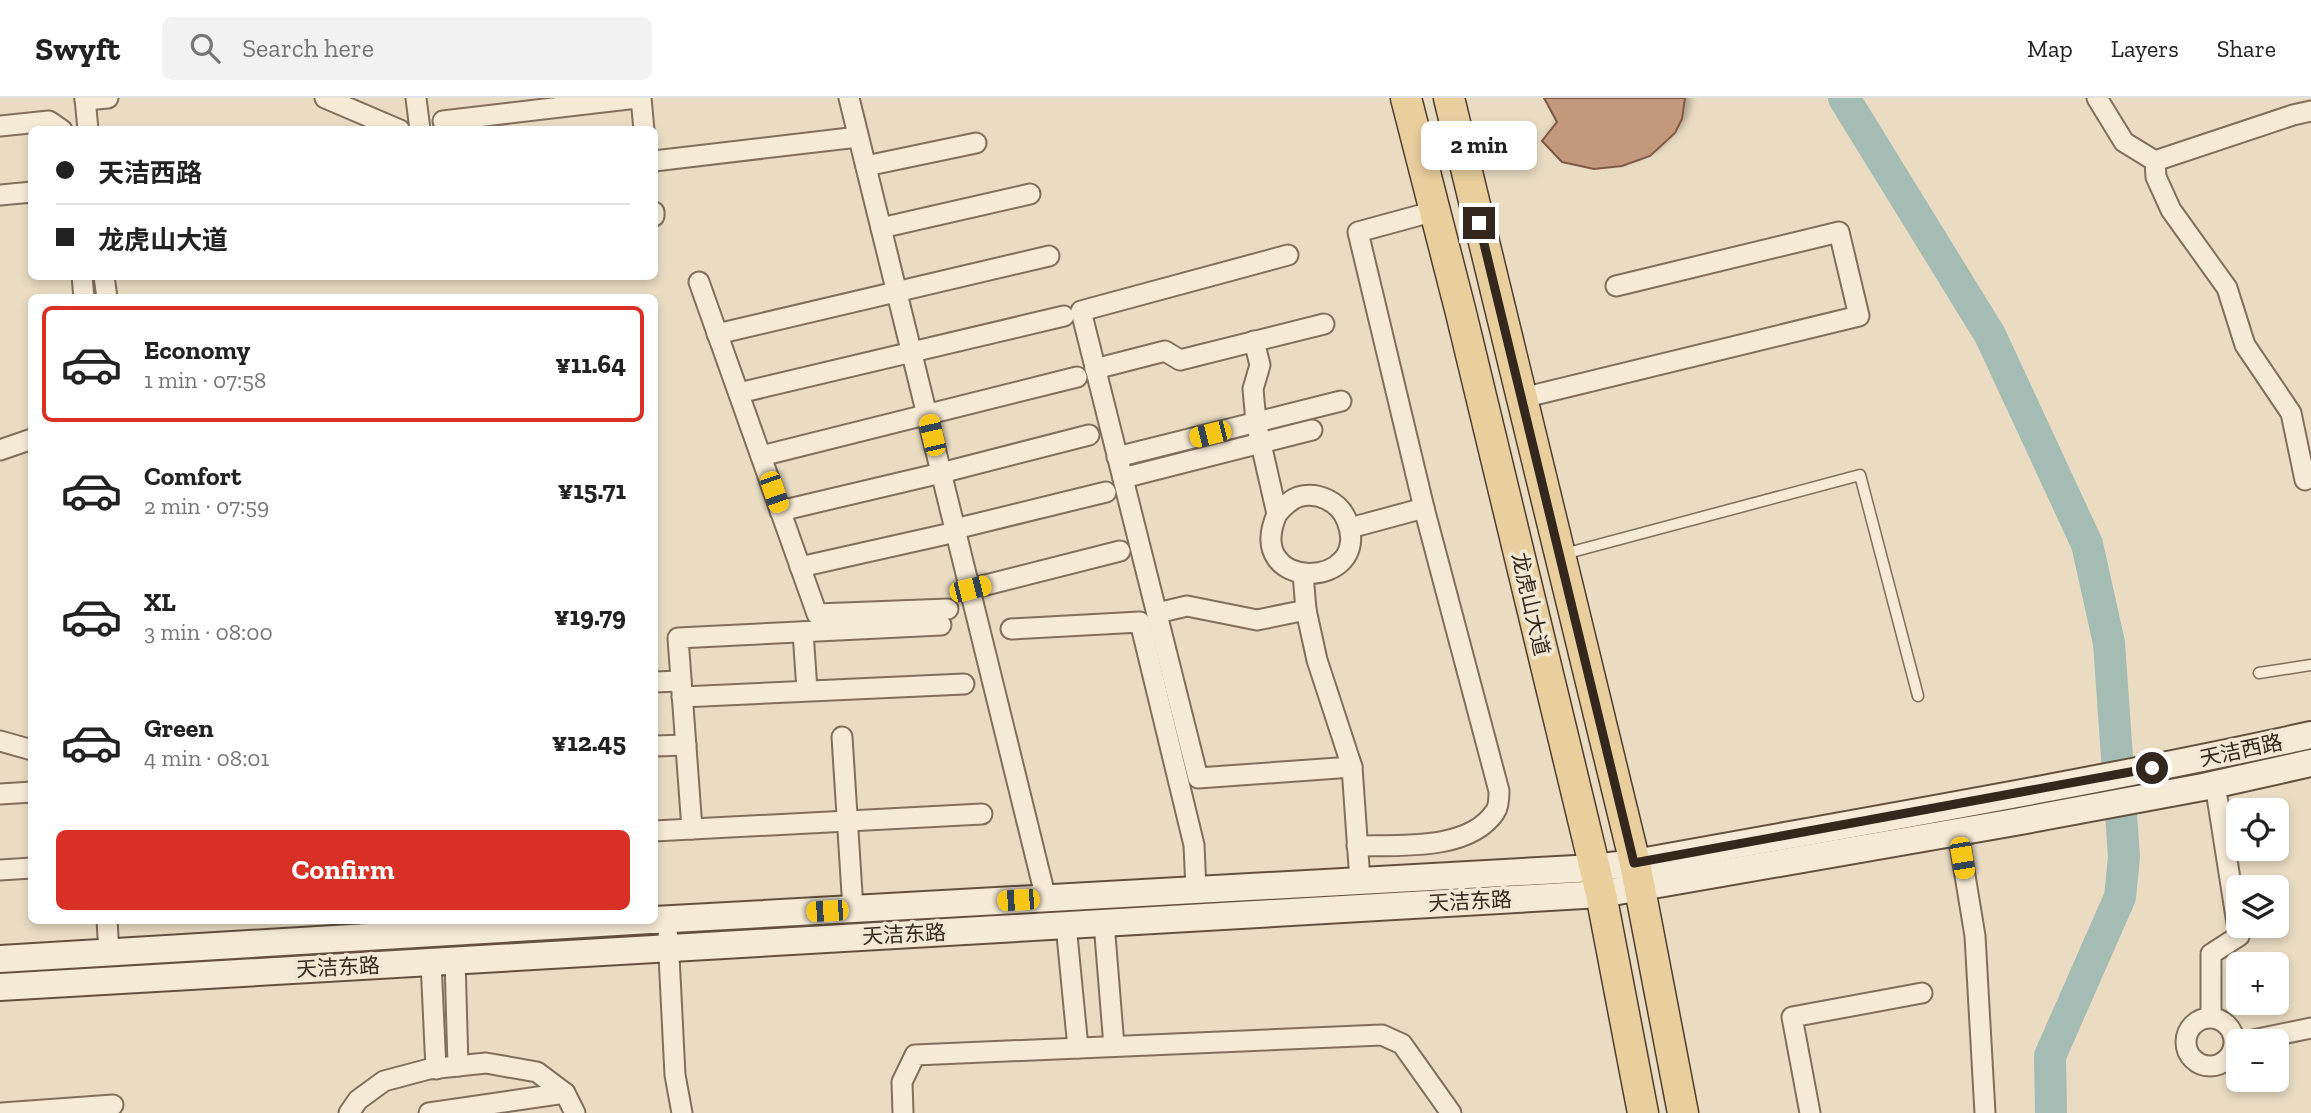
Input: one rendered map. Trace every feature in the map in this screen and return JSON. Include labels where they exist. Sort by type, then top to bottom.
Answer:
[{"type":"main road","name":"龙虎山大道","points":[[1406,98],[1598,881],[1643,1113]]},
{"type":"main road","name":"龙虎山大道","points":[[1449,98],[1637,876],[1683,1113]]},
{"type":"main road","name":"天洁西路","points":[[1637,876],[2026,792],[2203,759],[2311,735]]},
{"type":"main road","name":"天洁西路","points":[[1958,832],[2311,763]]},
{"type":"main road","points":[[1637,876],[1958,832]]},
{"type":"main road","name":"天洁东路","points":[[0,987],[1104,923],[1637,876]]},
{"type":"main road","name":"天洁东路","points":[[658,920],[1360,881],[1598,881]]},
{"type":"main road","name":"天洁东路","points":[[0,959],[591,924]]},
{"type":"street","points":[[88,126],[85,99],[108,98]]},
{"type":"street","points":[[325,98],[391,126]]},
{"type":"street","points":[[416,98],[420,126]]},
{"type":"street","points":[[443,121],[639,98],[643,126]]},
{"type":"street","points":[[849,98],[1046,899]]},
{"type":"street","points":[[2097,98],[2124,142],[2155,161],[2311,111]]},
{"type":"street","points":[[0,126],[49,121],[56,126]]},
{"type":"street","points":[[658,161],[858,137]]},
{"type":"street","points":[[866,166],[976,143]]},
{"type":"street","points":[[2155,161],[2156,177],[2171,210],[2227,288],[2245,345],[2291,413],[2305,480]]},
{"type":"street","points":[[0,195],[28,192]]},
{"type":"street","points":[[881,228],[1030,194]]},
{"type":"street","points":[[1357,846],[1423,845],[1474,833],[1497,811],[1499,791],[1424,508],[1358,232],[1435,211]]},
{"type":"street","points":[[1522,398],[1859,316],[1839,232],[1616,286]]},
{"type":"street","points":[[1288,255],[1081,311],[1086,373],[1123,478],[1198,778],[1352,766]]},
{"type":"street","points":[[718,334],[1049,256]]},
{"type":"street","points":[[692,829],[678,638],[803,632],[944,617],[817,614],[699,282]]},
{"type":"street","points":[[738,394],[1064,316]]},
{"type":"street","points":[[761,456],[927,416],[1165,351],[1180,360],[1324,324]]},
{"type":"street","points":[[1254,341],[1260,365],[1253,389],[1256,422],[1277,513]]},
{"type":"street","points":[[1117,457],[1341,401]]},
{"type":"street","points":[[1123,478],[1312,430]]},
{"type":"street","points":[[780,511],[1089,435]]},
{"type":"street","points":[[0,450],[28,440]]},
{"type":"street","points":[[800,567],[1106,492]]},
{"type":"street","points":[[1311,495],[1325,498],[1336,505],[1345,515],[1350,528],[1350,540],[1339,563],[1316,574],[1291,570],[1281,562],[1271,539],[1277,513],[1298,497],[1311,495]]},
{"type":"street","points":[[1350,528],[1424,508]]},
{"type":"street","points":[[970,589],[1120,551]]},
{"type":"street","points":[[1303,574],[1306,610],[1317,660],[1352,766],[1360,881]]},
{"type":"street","points":[[1157,613],[1187,606],[1257,620],[1306,610]]},
{"type":"street","points":[[1011,629],[1140,622],[1194,845],[1196,890]]},
{"type":"street","points":[[803,632],[807,690]]},
{"type":"street","points":[[658,683],[682,689],[807,690],[964,684]]},
{"type":"street","points":[[842,737],[853,909]]},
{"type":"street","points":[[0,741],[28,749]]},
{"type":"street","points":[[658,746],[686,745]]},
{"type":"street","points":[[2209,785],[2239,936],[2211,954],[2211,1016]]},
{"type":"street","points":[[0,793],[28,792]]},
{"type":"street","points":[[658,831],[982,814]]},
{"type":"street","points":[[1958,832],[1975,936],[1985,1113]]},
{"type":"street","points":[[0,870],[28,868]]},
{"type":"street","points":[[658,922],[669,948],[675,1075],[682,1113]]},
{"type":"street","points":[[1104,923],[1114,1046]]},
{"type":"street","points":[[107,924],[109,953]]},
{"type":"street","points":[[1066,925],[1077,1048]]},
{"type":"street","points":[[443,961],[458,1066]]},
{"type":"street","points":[[436,1069],[443,961]]},
{"type":"street","points":[[1810,1113],[1792,1017],[1922,993]]},
{"type":"street","points":[[2226,1059],[2211,1066],[2198,1064],[2188,1055],[2186,1041],[2188,1029],[2198,1020],[2211,1016],[2224,1022],[2230,1029]]},
{"type":"street","points":[[2289,1033],[2311,1028]]},
{"type":"street","points":[[903,1113],[902,1083],[915,1055],[1382,1035],[1402,1044],[1451,1113]]},
{"type":"street","points":[[349,1113],[358,1100],[384,1082],[436,1069],[486,1063],[537,1072],[565,1093],[575,1113]]},
{"type":"street","points":[[429,1113],[565,1093]]},
{"type":"street","points":[[2,1113],[113,1105]]},
{"type":"lane","points":[[1560,555],[1860,475],[1918,696]]},
{"type":"lane","points":[[2259,673],[2311,665]]},
{"type":"building","points":[[1544,98],[1685,98],[1682,119],[1675,133],[1650,156],[1622,166],[1594,169],[1562,162],[1542,141],[1557,122]]},
{"type":"waterway","points":[[1844,98],[1990,335],[2087,544],[2109,643],[2124,857],[2120,897],[2050,1056],[2051,1113]]},
{"type":"route","points":[[1479,223],[1634,863],[2152,768]]}]
